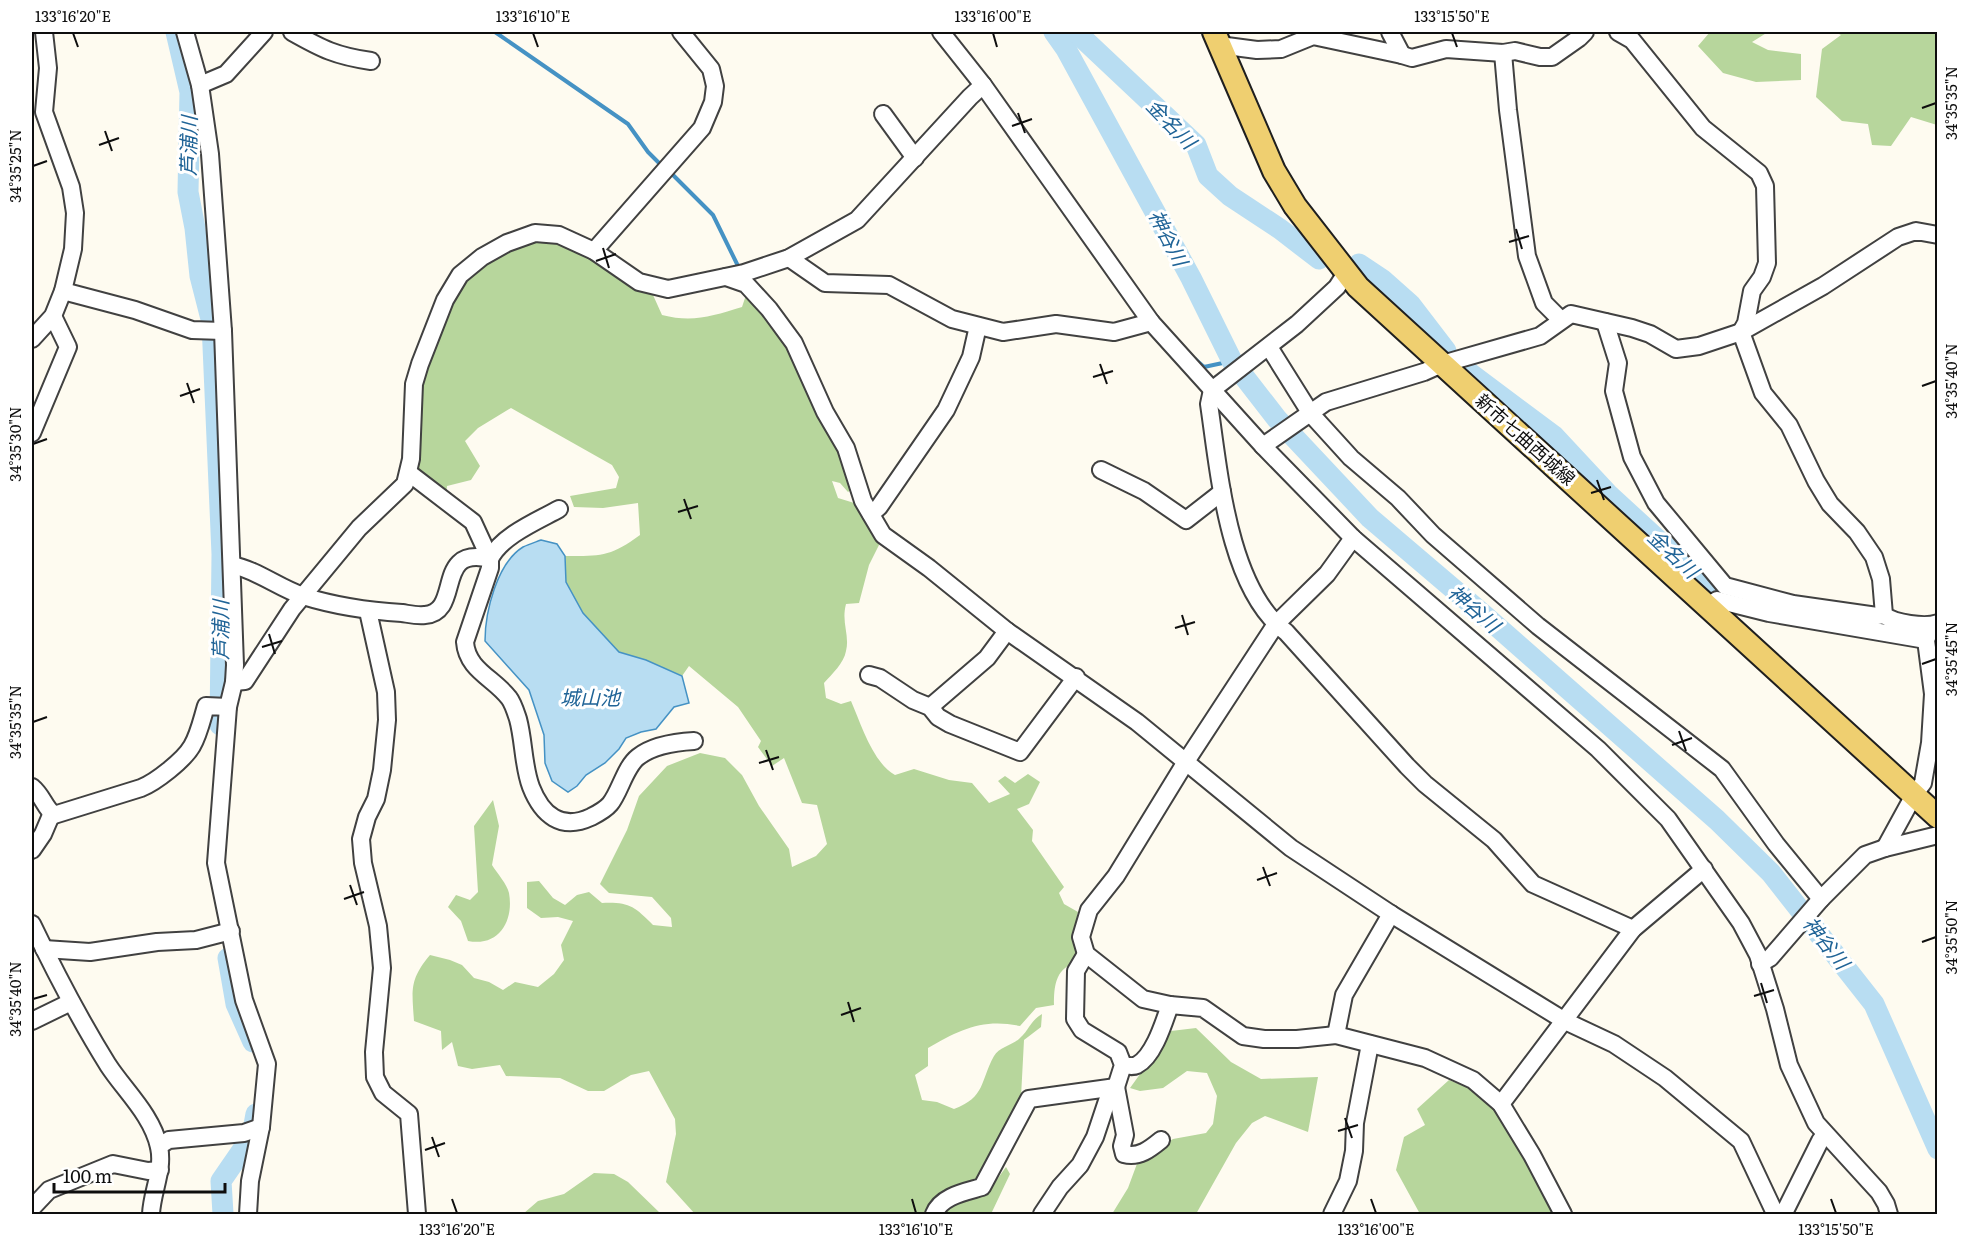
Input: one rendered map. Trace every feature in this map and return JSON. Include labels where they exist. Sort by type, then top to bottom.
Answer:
[{"type":"main road","name":"新市七曲西城線","points":[[1217,38],[1274,171],[1295,206],[1358,287],[1938,817]]},
{"type":"street","points":[[32,339],[53,316],[63,291],[73,249],[75,213],[71,187],[38,111],[48,68],[44,32]]},
{"type":"street","points":[[185,32],[200,85],[210,154],[215,331],[232,565],[234,682],[221,706],[216,863],[226,933],[244,1000],[267,1064],[256,1128],[248,1215]]},
{"type":"street","points":[[200,85],[226,74],[264,32]]},
{"type":"street","points":[[292,32],[322,50],[371,61]]},
{"type":"street","points":[[594,251],[702,128],[713,102],[715,86],[711,69],[681,32]]},
{"type":"street","points":[[941,32],[983,85],[1151,322],[1215,388],[1263,446],[1353,538],[1598,749],[1668,819],[1741,923],[1760,964],[1789,1065],[1816,1123],[1879,1192],[1886,1204],[1888,1215]]},
{"type":"street","points":[[1390,32],[1402,55]]},
{"type":"street","points":[[1217,38],[1257,50],[1281,49],[1313,36],[1412,58],[1446,49],[1503,53],[1515,51],[1540,57],[1552,57],[1585,32]]},
{"type":"street","points":[[1618,32],[1632,40],[1702,128],[1759,173],[1765,186],[1767,263],[1762,277],[1752,291],[1746,323],[1741,332],[1763,393],[1788,425],[1830,504],[1857,532],[1874,557],[1881,579],[1884,615],[1890,620],[1932,629]]},
{"type":"street","points":[[1503,53],[1527,256],[1544,303],[1561,320]]},
{"type":"street","points":[[234,682],[245,681],[291,609],[359,528],[405,484],[411,459],[414,384],[445,300],[460,275],[482,257],[507,243],[534,233],[559,235],[594,251],[639,282],[668,289],[726,278],[789,258],[857,220],[983,85]]},
{"type":"street","points":[[883,114],[915,158]]},
{"type":"street","points":[[1263,446],[1326,402],[1424,372],[1442,364],[1540,336],[1571,314],[1650,334],[1676,349],[1699,346],[1741,332],[1823,286],[1898,237],[1916,231],[1938,235]]},
{"type":"street","points":[[789,258],[825,283],[889,285],[952,319],[1003,332],[1056,324],[1114,332],[1151,322]]},
{"type":"street","points":[[1346,273],[1336,287],[1269,347],[1254,356],[1215,388],[1209,404],[1222,492],[1236,554],[1254,592],[1276,624],[1286,632],[1425,784],[1494,840],[1533,884],[1633,929]]},
{"type":"street","points":[[726,278],[746,284],[769,309],[794,343],[825,412],[846,448],[863,501],[883,535],[929,568],[1006,631],[1076,677],[1187,760],[1291,848],[1391,914],[1564,1021],[1622,1050],[1665,1078],[1741,1141],[1773,1209],[1780,1215],[1786,1209],[1825,1134]]},
{"type":"street","points":[[63,291],[135,310],[192,330],[215,331]]},
{"type":"street","points":[[32,433],[68,347],[53,316]]},
{"type":"street","points":[[1605,322],[1618,363],[1614,391],[1632,458],[1656,503],[1725,586],[1793,604],[1877,616],[1884,615]]},
{"type":"street","points":[[871,514],[879,507],[946,410],[971,357],[978,326]]},
{"type":"street","points":[[1269,347],[1311,414],[1351,458],[1398,498],[1433,535],[1538,626],[1722,769],[1776,844],[1821,899]]},
{"type":"street","points":[[1101,470],[1144,491],[1186,520],[1222,492]]},
{"type":"street","points":[[409,472],[473,522],[490,559]]},
{"type":"street","points":[[559,509],[495,548],[465,642],[471,663],[510,699],[518,719],[531,786],[539,802],[558,822],[573,823],[600,812],[609,805],[636,758],[648,751],[675,742],[694,741]]},
{"type":"street","points":[[1353,538],[1327,574],[1276,624],[1187,760],[1116,876],[1089,910],[1081,937],[1086,954],[1143,999],[1170,1005],[1203,1008],[1243,1036],[1264,1039],[1297,1039],[1336,1035],[1425,1058],[1473,1080],[1501,1104],[1532,1155],[1563,1215]]},
{"type":"street","points":[[232,565],[303,596],[368,610],[427,615],[438,609],[444,602],[454,569],[460,561],[476,556],[490,559]]},
{"type":"street","points":[[1708,606],[1717,600],[1769,613],[1932,629]]},
{"type":"street","points":[[368,610],[386,692],[387,720],[382,770],[376,799],[367,817],[361,839],[363,863],[378,926],[382,968],[374,1052],[375,1077],[383,1094],[408,1114],[417,1215]]},
{"type":"street","points":[[1885,848],[1923,783],[1930,742],[1933,694],[1932,629]]},
{"type":"street","points":[[930,707],[987,658],[1006,631]]},
{"type":"street","points":[[869,675],[880,678],[913,700],[930,707],[938,717],[950,724],[1020,752],[1076,677]]},
{"type":"street","points":[[32,787],[42,796],[49,811],[54,815],[148,786],[178,762],[192,747],[206,706],[221,706]]},
{"type":"street","points":[[32,850],[43,834],[52,813]]},
{"type":"street","points":[[1760,964],[1770,958],[1821,899],[1865,855],[1938,835]]},
{"type":"street","points":[[1501,1104],[1633,929],[1704,869]]},
{"type":"street","points":[[1336,1035],[1344,995],[1391,914]]},
{"type":"street","points":[[32,924],[71,1002],[109,1067],[145,1116],[159,1146],[160,1170],[151,1215]]},
{"type":"street","points":[[44,949],[90,952],[157,942],[196,940],[226,933]]},
{"type":"street","points":[[1086,954],[1076,971],[1075,1019],[1082,1030],[1118,1052],[1123,1065],[1116,1088],[1125,1135],[1122,1146],[1124,1154],[1132,1157],[1147,1151],[1161,1140]]},
{"type":"street","points":[[32,1021],[71,1002]]},
{"type":"street","points":[[1123,1065],[1139,1064],[1158,1040],[1170,1005]]},
{"type":"street","points":[[1332,1215],[1348,1181],[1354,1151],[1355,1123],[1370,1044]]},
{"type":"street","points":[[934,1215],[938,1207],[954,1196],[982,1187],[1029,1099],[1116,1088]]},
{"type":"street","points":[[1042,1215],[1060,1187],[1080,1165],[1095,1137],[1109,1095],[1116,1088]]},
{"type":"street","points":[[159,1146],[168,1140],[244,1132],[256,1128]]},
{"type":"street","points":[[32,1208],[49,1190],[113,1164],[148,1171],[160,1170]]},
{"type":"green space","points":[[1710,32],[1768,32],[1752,42],[1768,50],[1801,54],[1801,80],[1756,82],[1723,73],[1698,46]]},
{"type":"green space","points":[[1835,32],[1937,32],[1937,125],[1911,117],[1891,146],[1872,145],[1868,124],[1842,121],[1816,97],[1822,49],[1841,35]]},
{"type":"green space","points":[[545,238],[629,276],[653,295],[662,315],[693,318],[721,313],[742,307],[747,292],[769,313],[862,480],[848,492],[840,483],[832,481],[838,498],[864,506],[877,529],[879,545],[869,565],[859,603],[846,604],[844,617],[846,651],[840,664],[824,683],[826,698],[841,704],[851,701],[874,752],[880,762],[895,775],[914,769],[949,780],[972,783],[989,803],[1010,794],[998,781],[1005,776],[1015,783],[1028,774],[1040,782],[1029,804],[1017,809],[1033,830],[1032,841],[1064,887],[1059,893],[1064,904],[1078,912],[1073,936],[1076,948],[1074,963],[1059,975],[1055,986],[1054,1005],[1036,1008],[1020,1026],[994,1024],[972,1027],[928,1048],[928,1066],[915,1075],[922,1100],[937,1102],[954,1109],[977,1094],[996,1053],[1020,1038],[1042,1014],[1041,1027],[1024,1040],[1021,1097],[978,1182],[930,1214],[695,1214],[666,1182],[676,1134],[675,1119],[649,1071],[631,1075],[604,1091],[588,1091],[560,1078],[506,1076],[500,1065],[472,1069],[458,1066],[452,1042],[442,1050],[441,1031],[414,1021],[413,986],[418,972],[430,955],[462,965],[474,978],[489,982],[503,990],[515,982],[538,987],[554,974],[564,960],[561,945],[573,921],[558,917],[541,918],[527,908],[527,882],[539,881],[553,898],[565,905],[577,895],[589,892],[602,903],[619,903],[630,906],[653,925],[672,927],[671,918],[652,897],[609,893],[600,884],[627,830],[639,796],[667,766],[700,753],[725,758],[742,775],[759,806],[789,849],[792,867],[816,856],[827,844],[817,805],[802,803],[784,758],[772,766],[758,747],[761,741],[738,707],[689,666],[682,676],[646,660],[619,652],[583,613],[566,582],[565,556],[605,554],[621,548],[640,535],[638,503],[603,508],[574,507],[570,496],[616,488],[619,477],[612,465],[511,408],[478,428],[465,441],[480,466],[471,480],[447,486],[446,497],[422,480],[415,457],[421,378],[448,305],[468,276],[526,240]]},
{"type":"green space","points":[[493,800],[499,826],[492,865],[508,890],[509,913],[502,930],[496,936],[479,942],[468,941],[461,921],[448,907],[456,895],[470,900],[478,892],[474,826]]},
{"type":"green space","points":[[1196,1028],[1231,1062],[1261,1079],[1318,1077],[1308,1132],[1265,1116],[1252,1123],[1236,1143],[1196,1214],[1112,1214],[1128,1188],[1138,1161],[1173,1139],[1206,1133],[1213,1124],[1217,1096],[1207,1073],[1187,1071],[1163,1088],[1140,1091],[1130,1088],[1171,1031]]},
{"type":"green space","points":[[1449,1080],[1483,1094],[1564,1214],[1420,1214],[1396,1170],[1404,1137],[1425,1125],[1417,1109]]},
{"type":"green space","points":[[1006,1167],[1010,1174],[991,1214],[944,1214],[949,1205],[988,1192]]},
{"type":"green space","points":[[594,1173],[614,1174],[628,1182],[661,1214],[523,1214],[538,1201],[564,1194]]},
{"type":"water","name":"城山池","points":[[541,540],[557,544],[565,556],[566,582],[583,613],[619,652],[646,660],[682,676],[689,703],[674,707],[656,729],[626,738],[605,763],[586,775],[577,786],[568,792],[552,781],[545,763],[544,735],[529,690],[485,641],[490,603],[506,564],[523,547]]},
{"type":"waterway","name":"芦浦川","points":[[176,32],[190,92],[188,192],[195,228],[200,276],[212,323],[222,554],[220,725]]},
{"type":"waterway","points":[[495,32],[628,124],[648,152],[660,164]]},
{"type":"waterway","name":"神谷川","points":[[1054,32],[1066,49],[1191,278],[1232,361],[1277,419],[1370,518],[1717,820],[1771,873],[1874,1004],[1938,1149]]},
{"type":"waterway","name":"金名川","points":[[1076,32],[1196,145],[1208,176],[1230,196],[1280,229],[1319,259]]},
{"type":"waterway","points":[[670,172],[713,215],[739,268]]},
{"type":"waterway","name":"金名川","points":[[1359,264],[1383,280],[1410,304],[1446,351]]},
{"type":"waterway","points":[[1195,359],[1204,367],[1232,361]]},
{"type":"waterway","name":"金名川","points":[[1463,368],[1554,436],[1608,494],[1704,582],[1728,594],[1742,597]]},
{"type":"waterway","name":"芦浦川","points":[[228,958],[236,1004],[253,1042]]},
{"type":"waterway","name":"芦浦川","points":[[223,1214],[221,1181],[252,1136],[256,1114]]}]
